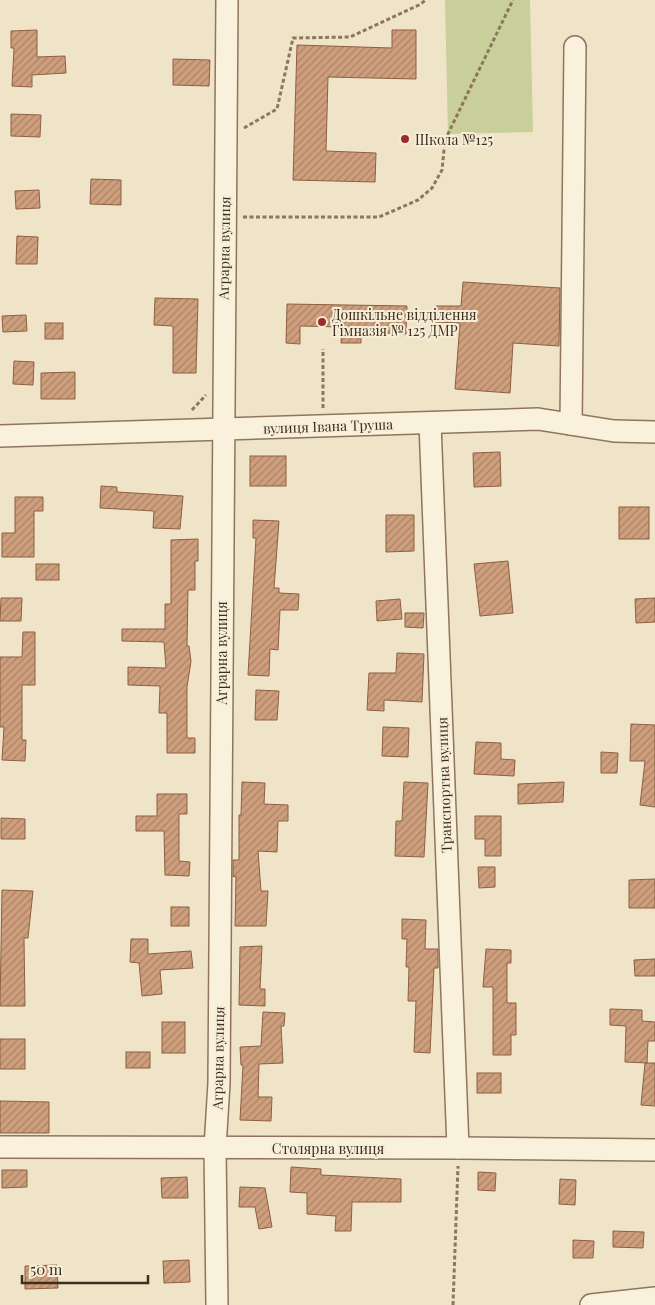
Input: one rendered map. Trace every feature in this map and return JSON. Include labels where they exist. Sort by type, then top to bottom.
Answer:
[{"type":"street","name":"Аграрна вулиця","points":[[217,1305],[215,1148],[219,1083],[222,429],[227,0]]},
{"type":"street","points":[[571,424],[574,46]]},
{"type":"street","name":"вулиця Івана Труша","points":[[0,436],[538,419],[614,431],[655,432]]},
{"type":"street","name":"Транспортна вулиця","points":[[430,423],[458,1148]]},
{"type":"street","name":"Столярна вулиця","points":[[0,1147],[655,1150]]},
{"type":"street","points":[[591,1305],[655,1298]]},
{"type":"path","points":[[226,139],[277,110],[294,38],[350,37],[419,6],[426,0]]},
{"type":"path","points":[[225,216],[379,217],[418,200],[432,188],[442,170],[445,140],[513,0]]},
{"type":"path","points":[[322,426],[323,349]]},
{"type":"path","points":[[184,412],[193,410],[223,376]]},
{"type":"path","points":[[453,1305],[458,1148]]},
{"type":"green space","points":[[445,0],[530,0],[533,132],[448,134]]},
{"type":"building","points":[[37,30],[37,57],[65,56],[66,73],[32,75],[32,87],[12,86],[14,48],[11,48],[11,31]]},
{"type":"building","points":[[392,30],[416,30],[416,79],[328,77],[326,151],[376,153],[375,182],[293,180],[297,45],[392,48]]},
{"type":"building","points":[[173,59],[210,60],[209,86],[173,85]]},
{"type":"building","points":[[11,114],[41,115],[40,137],[11,136]]},
{"type":"building","points":[[91,179],[121,180],[121,205],[90,204]]},
{"type":"building","points":[[39,190],[40,208],[16,209],[15,191]]},
{"type":"building","points":[[17,236],[38,237],[37,264],[16,264]]},
{"type":"building","points":[[463,282],[560,288],[559,346],[513,343],[510,393],[455,389],[460,323],[435,322],[436,306],[461,306]]},
{"type":"building","points":[[155,298],[198,299],[196,373],[173,373],[173,326],[154,325]]},
{"type":"building","points":[[287,304],[407,306],[406,334],[361,332],[361,343],[341,343],[342,327],[300,326],[300,344],[286,343]]},
{"type":"building","points":[[26,315],[27,331],[3,332],[2,316]]},
{"type":"building","points":[[45,323],[63,323],[63,339],[45,339]]},
{"type":"building","points":[[14,361],[34,362],[33,385],[13,384]]},
{"type":"building","points":[[75,372],[75,399],[41,399],[41,373]]},
{"type":"building","points":[[500,452],[501,486],[474,487],[473,453]]},
{"type":"building","points":[[250,456],[286,456],[286,486],[250,486]]},
{"type":"building","points":[[101,486],[117,487],[117,492],[183,496],[180,529],[153,528],[154,511],[100,508]]},
{"type":"building","points":[[15,497],[43,497],[43,511],[34,511],[34,557],[2,557],[2,533],[15,533]]},
{"type":"building","points":[[619,507],[649,507],[649,539],[619,539]]},
{"type":"building","points":[[386,515],[414,515],[414,551],[386,552]]},
{"type":"building","points":[[253,520],[279,521],[274,588],[279,588],[279,593],[299,594],[298,610],[280,610],[278,650],[270,649],[269,676],[248,675],[256,538],[253,538]]},
{"type":"building","points":[[198,539],[198,561],[195,561],[195,590],[188,590],[187,646],[189,646],[191,661],[187,687],[187,738],[195,738],[195,753],[167,753],[167,713],[159,713],[160,686],[128,685],[128,667],[166,668],[164,642],[122,641],[122,629],[165,629],[165,604],[171,604],[171,540]]},
{"type":"building","points":[[508,561],[513,613],[480,616],[474,564]]},
{"type":"building","points":[[36,564],[59,564],[59,580],[36,580]]},
{"type":"building","points":[[1,598],[22,598],[21,621],[0,621]]},
{"type":"building","points":[[655,598],[655,622],[636,623],[635,599]]},
{"type":"building","points":[[400,599],[402,619],[377,621],[376,601]]},
{"type":"building","points":[[405,613],[424,613],[423,628],[405,627]]},
{"type":"building","points":[[23,632],[35,632],[35,685],[22,685],[22,740],[26,740],[25,761],[2,760],[4,727],[0,727],[0,657],[22,657]]},
{"type":"building","points":[[397,653],[424,654],[422,702],[384,700],[384,711],[367,710],[369,673],[396,673]]},
{"type":"building","points":[[256,690],[279,691],[277,720],[255,720]]},
{"type":"building","points":[[631,724],[655,725],[655,807],[640,805],[645,761],[630,761]]},
{"type":"building","points":[[383,727],[409,728],[408,757],[382,756]]},
{"type":"building","points":[[476,742],[501,743],[501,759],[515,760],[514,776],[474,774]]},
{"type":"building","points":[[601,752],[618,753],[617,773],[601,773]]},
{"type":"building","points":[[242,782],[265,783],[264,804],[288,805],[288,821],[278,821],[277,852],[258,851],[261,891],[268,891],[266,926],[235,926],[236,876],[233,877],[233,860],[239,860],[239,815],[241,815]]},
{"type":"building","points":[[404,782],[428,783],[424,857],[395,856],[396,821],[402,821]]},
{"type":"building","points":[[564,782],[563,802],[518,804],[518,784]]},
{"type":"building","points":[[157,794],[187,794],[187,814],[179,814],[179,861],[190,862],[189,876],[165,875],[164,831],[136,831],[136,816],[157,816]]},
{"type":"building","points":[[475,816],[501,816],[501,856],[485,856],[485,839],[475,839]]},
{"type":"building","points":[[1,818],[25,819],[25,839],[1,839]]},
{"type":"building","points":[[478,867],[495,867],[495,887],[479,888]]},
{"type":"building","points":[[655,879],[655,908],[629,908],[629,880]]},
{"type":"building","points":[[2,890],[33,891],[28,938],[24,938],[25,1006],[0,1006]]},
{"type":"building","points":[[171,907],[189,907],[189,926],[171,926]]},
{"type":"building","points":[[402,919],[426,920],[425,949],[438,949],[438,968],[434,968],[430,1053],[414,1052],[416,1001],[408,1001],[409,967],[406,967],[407,939],[402,939]]},
{"type":"building","points":[[131,939],[148,939],[148,954],[191,951],[193,968],[160,970],[162,994],[142,996],[139,963],[130,962]]},
{"type":"building","points":[[262,946],[260,989],[265,989],[265,1006],[239,1005],[240,947]]},
{"type":"building","points":[[486,949],[511,950],[511,963],[507,963],[507,1003],[516,1003],[516,1035],[511,1035],[511,1055],[493,1055],[493,987],[483,987]]},
{"type":"building","points":[[655,959],[655,976],[635,976],[634,960]]},
{"type":"building","points":[[610,1009],[642,1010],[642,1021],[655,1022],[655,1041],[648,1041],[647,1063],[625,1062],[626,1026],[610,1025]]},
{"type":"building","points":[[263,1012],[285,1013],[284,1026],[281,1026],[283,1063],[259,1064],[258,1097],[272,1097],[271,1121],[240,1120],[243,1065],[241,1065],[240,1047],[261,1046]]},
{"type":"building","points":[[162,1022],[185,1022],[185,1053],[162,1053]]},
{"type":"building","points":[[0,1039],[25,1039],[25,1069],[0,1069]]},
{"type":"building","points":[[126,1052],[150,1052],[150,1068],[126,1068]]},
{"type":"building","points":[[645,1063],[655,1063],[655,1106],[641,1105]]},
{"type":"building","points":[[477,1073],[501,1073],[501,1093],[477,1093]]},
{"type":"building","points":[[0,1101],[49,1102],[49,1133],[0,1133]]},
{"type":"building","points":[[291,1167],[321,1169],[321,1175],[401,1179],[401,1202],[352,1202],[351,1231],[335,1231],[336,1216],[307,1214],[307,1193],[290,1192]]},
{"type":"building","points":[[2,1170],[27,1170],[27,1187],[2,1188]]},
{"type":"building","points":[[478,1172],[496,1173],[495,1191],[478,1190]]},
{"type":"building","points":[[187,1177],[188,1198],[162,1198],[161,1178]]},
{"type":"building","points":[[560,1179],[576,1180],[575,1205],[559,1204]]},
{"type":"building","points":[[240,1187],[265,1188],[272,1227],[259,1229],[255,1207],[239,1207]]},
{"type":"building","points":[[613,1231],[644,1232],[643,1248],[613,1247]]},
{"type":"building","points":[[573,1240],[594,1241],[593,1258],[573,1258]]},
{"type":"building","points":[[189,1260],[190,1282],[164,1283],[163,1261]]},
{"type":"building","points":[[57,1265],[58,1288],[25,1289],[25,1266]]},
{"type":"place","name":"Школа №125","points":[[405,139]]},
{"type":"place","name":"Дошкільне відділення Гімназія № 125 ДМР","points":[[322,322]]}]
